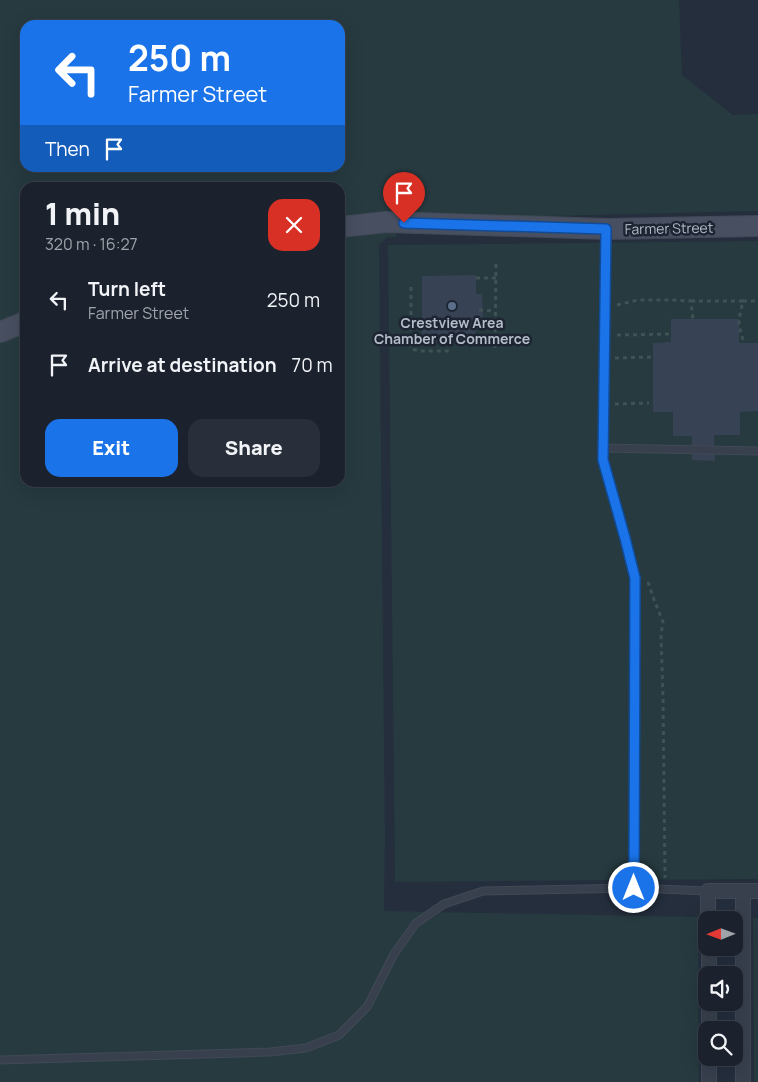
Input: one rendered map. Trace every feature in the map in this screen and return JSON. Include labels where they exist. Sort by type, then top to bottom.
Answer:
[{"type":"street","name":"Farmer Street","points":[[345,226],[386,222],[606,229],[758,226]]},
{"type":"street","points":[[0,332],[20,324]]},
{"type":"street","points":[[708,911],[708,891],[758,891]]},
{"type":"street","points":[[743,891],[743,1082]]},
{"type":"street","points":[[709,1066],[709,1082]]},
{"type":"lane","points":[[606,229],[603,460],[635,578],[634,888]]},
{"type":"lane","points":[[604,448],[758,451]]},
{"type":"lane","points":[[0,1060],[270,1052],[306,1048],[339,1035],[346,1028],[367,1006],[394,954],[416,923],[444,904],[483,891],[634,888],[708,891]]},
{"type":"path","points":[[495,348],[496,264]]},
{"type":"path","points":[[476,278],[496,278]]},
{"type":"path","points":[[411,287],[411,350],[449,351]]},
{"type":"path","points":[[616,306],[638,300],[758,300]]},
{"type":"path","points":[[692,301],[693,319]]},
{"type":"path","points":[[743,301],[739,326],[744,343]]},
{"type":"path","points":[[479,310],[495,311]]},
{"type":"path","points":[[615,342],[616,329]]},
{"type":"path","points":[[617,335],[671,334]]},
{"type":"path","points":[[615,350],[614,358],[653,357]]},
{"type":"path","points":[[614,411],[616,397]]},
{"type":"path","points":[[614,404],[649,403]]},
{"type":"path","points":[[648,581],[663,622],[665,883],[669,881]]},
{"type":"green space","points":[[0,0],[679,0],[682,75],[733,115],[758,114],[758,211],[508,217],[345,218],[345,182],[20,182],[20,314],[0,322]]},
{"type":"green space","points":[[387,231],[396,232],[396,237],[388,237],[379,245],[385,839],[384,911],[698,917],[699,1082],[0,1082],[0,342],[20,334],[20,487],[345,487],[345,235]]},
{"type":"green space","points":[[758,241],[758,879],[395,882],[388,245]]},
{"type":"green space","points":[[753,918],[758,918],[758,1082],[754,1082]]},
{"type":"building","name":"Crestview Area Chamber of Commerce","points":[[476,275],[476,294],[482,294],[483,318],[476,318],[475,341],[422,342],[422,276]]},
{"type":"building","points":[[671,319],[739,319],[739,343],[758,343],[758,411],[740,412],[740,435],[714,435],[715,461],[692,460],[692,436],[673,436],[673,412],[653,412],[653,343],[671,342]]},
{"type":"place","name":"Crestview Area Chamber of Commerce","points":[[452,306]]},
{"type":"route","points":[[404,223],[606,229],[603,460],[635,578],[634,888]]}]
